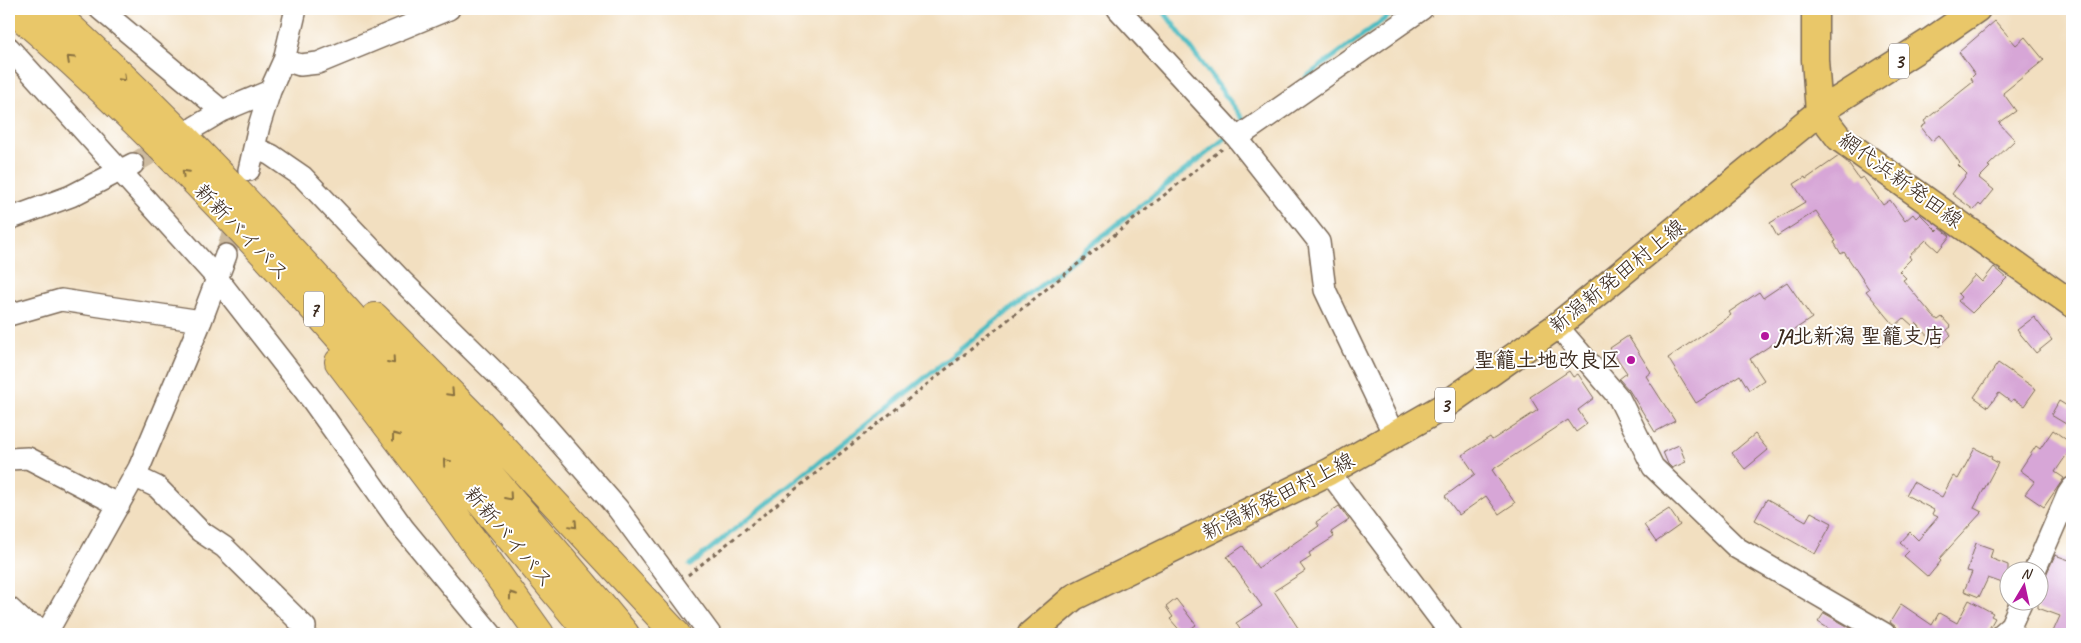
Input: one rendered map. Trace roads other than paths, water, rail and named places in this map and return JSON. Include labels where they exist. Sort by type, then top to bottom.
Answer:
[{"type":"highway","name":"新新バイパス","points":[[12,9],[70,59],[239,226],[345,343],[590,634]]},
{"type":"highway","name":"新新バイパス","points":[[50,9],[243,180],[354,316],[625,634]]},
{"type":"highway","points":[[243,180],[478,421],[676,634]]},
{"type":"highway","points":[[239,226],[447,504],[540,634]]},
{"type":"main road","points":[[1815,9],[1815,60],[1820,112]]},
{"type":"main road","name":"新潟新発田村上線","points":[[1031,634],[1074,596],[1329,472],[1441,408],[1557,326],[1820,112],[1978,9]]},
{"type":"main road","name":"網代浜新発田線","points":[[1820,112],[1839,138],[2072,304]]},
{"type":"street","points":[[100,9],[222,111]]},
{"type":"street","points":[[243,180],[270,91],[284,60],[296,9]]},
{"type":"street","points":[[284,60],[300,65],[318,63],[449,9]]},
{"type":"street","points":[[1118,9],[1237,138],[1319,242],[1325,290],[1394,435]]},
{"type":"street","points":[[1237,138],[1422,9]]},
{"type":"street","points":[[9,48],[127,167],[312,400],[404,528],[491,634]]},
{"type":"street","points":[[195,126],[222,111],[270,91]]},
{"type":"street","points":[[254,148],[271,155],[303,177],[402,281],[520,397],[618,509],[667,592],[710,634]]},
{"type":"street","points":[[9,219],[71,196],[127,167]]},
{"type":"street","points":[[9,608],[24,622],[47,633],[134,476],[201,321],[216,277],[226,255]]},
{"type":"street","points":[[9,315],[61,300],[201,321]]},
{"type":"street","points":[[1557,326],[1619,398],[1653,467],[1737,548],[1885,634]]},
{"type":"street","points":[[9,459],[28,458],[119,505]]},
{"type":"street","points":[[1329,472],[1451,634]]},
{"type":"street","points":[[134,476],[157,487],[200,531],[224,547],[305,627],[303,634]]},
{"type":"street","points":[[2038,560],[2072,488]]},
{"type":"street","points":[[2002,634],[2010,627],[2018,610]]},
{"type":"waterway","points":[[1162,9],[1245,122]]},
{"type":"waterway","points":[[1306,77],[1398,9]]},
{"type":"waterway","points":[[690,565],[1228,136]]},
{"type":"tunnel","points":[[133,164],[173,140]]},
{"type":"tunnel","points":[[226,255],[238,211]]},
{"type":"tunnel","points":[[615,634],[659,599]]},
{"type":"place","name":"JA北新潟 聖籠支店","points":[[1765,336]]},
{"type":"place","name":"聖籠土地改良区","points":[[1631,360]]}]
